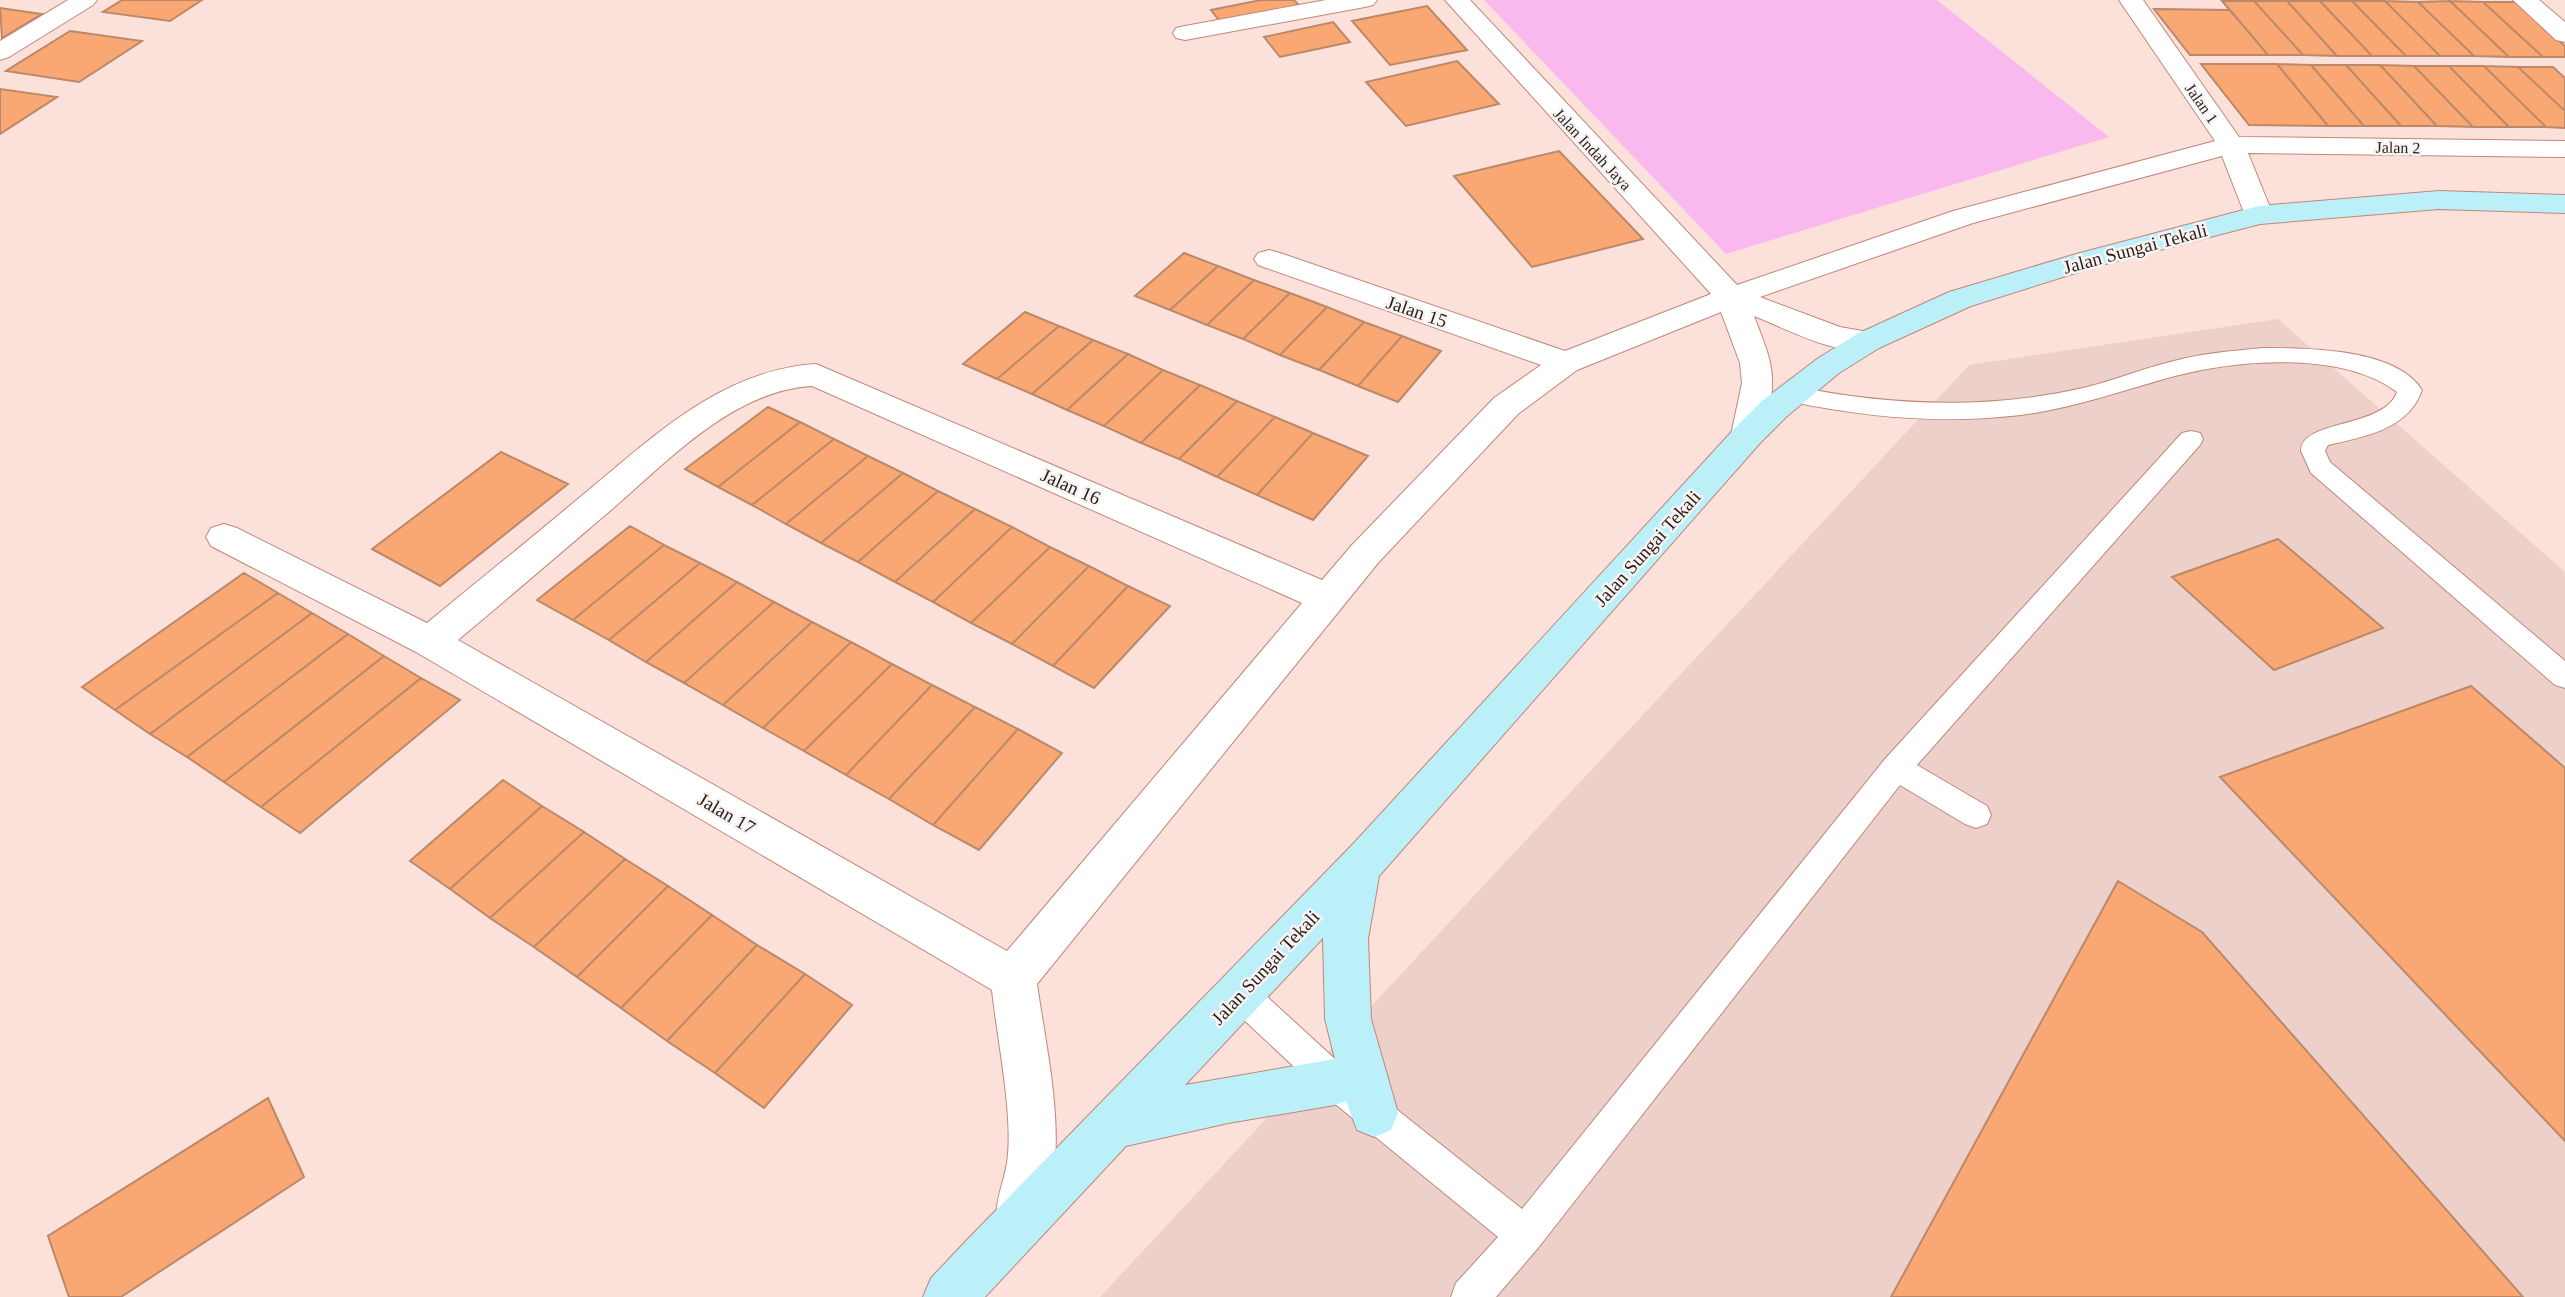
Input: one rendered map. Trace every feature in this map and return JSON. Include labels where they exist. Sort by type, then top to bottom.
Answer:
[{"type":"street","points":[[0,52],[85,0]]},
{"type":"street","points":[[1185,33],[1365,0]]},
{"type":"street","name":"Jalan Indah Jaya","points":[[1457,0],[1731,297],[1756,363],[1758,383],[1748,435]]},
{"type":"street","name":"Jalan 1","points":[[2131,0],[2231,145],[2259,215]]},
{"type":"street","points":[[2525,0],[2565,35]]},
{"type":"street","name":"Jalan 2","points":[[1013,978],[1326,598],[1506,405],[1566,363],[1731,297],[1963,217],[2231,145],[2565,149]]},
{"type":"street","name":"Jalan Sungai Tekali","points":[[950,1297],[1020,1218],[1240,994],[1359,866],[1748,435],[1828,366],[1868,341],[1960,299],[2087,260],[2259,215],[2439,200],[2565,204]]},
{"type":"street","name":"Jalan 15","points":[[1269,259],[1566,363]]},
{"type":"street","name":"Jalan Indah Jaya","points":[[1731,297],[1835,336],[1868,341]]},
{"type":"street","name":"Jalan 16","points":[[430,642],[700,417],[739,395],[798,375],[816,375],[1326,598]]},
{"type":"street","name":"Jalan 17","points":[[224,537],[430,642],[1013,978]]},
{"type":"street","points":[[1359,866],[1345,939],[1348,1019],[1374,1113]]},
{"type":"street","points":[[1013,978],[1033,1128],[1032,1161],[1020,1218]]},
{"type":"street","points":[[1112,1125],[1228,1099],[1335,1082]]},
{"type":"lane","points":[[1793,394],[1877,410],[1971,411],[2097,393],[2177,368],[2220,360],[2290,354],[2334,359],[2385,372],[2403,383],[2410,390],[2410,397],[2373,426],[2320,439],[2313,444],[2320,467],[2565,677]]},
{"type":"lane","points":[[1469,1297],[1525,1235],[1896,768],[2191,439]]},
{"type":"lane","points":[[1896,768],[1976,815]]},
{"type":"lane","points":[[1240,994],[1335,1082],[1525,1235]]},
{"type":"shaded area","points":[[1484,0],[1937,0],[2109,137],[1726,254]]},
{"type":"shaded area","points":[[2278,319],[2565,572],[2565,1297],[1100,1297],[1969,365]]},
{"type":"building","points":[[122,0],[202,0],[170,21],[103,12]]},
{"type":"building","points":[[1261,0],[1294,0],[1307,14],[1227,31],[1211,10]]},
{"type":"building","points":[[2222,1],[2254,1],[2303,55],[2268,55]]},
{"type":"building","points":[[2254,1],[2287,1],[2337,56],[2303,55]]},
{"type":"building","points":[[2287,1],[2320,1],[2372,56],[2337,56]]},
{"type":"building","points":[[2320,1],[2352,1],[2406,56],[2372,56]]},
{"type":"building","points":[[2352,1],[2385,1],[2440,56],[2406,56]]},
{"type":"building","points":[[2385,1],[2418,2],[2474,56],[2440,56]]},
{"type":"building","points":[[2450,1],[2509,57],[2474,56],[2418,2]]},
{"type":"building","points":[[2450,1],[2483,2],[2543,57],[2509,57]]},
{"type":"building","points":[[2483,2],[2516,2],[2565,46],[2565,57],[2543,57]]},
{"type":"building","points":[[1427,6],[1467,50],[1390,65],[1352,21]]},
{"type":"building","points":[[0,8],[42,14],[2,38]]},
{"type":"building","points":[[2154,9],[2230,10],[2268,55],[2190,55]]},
{"type":"building","points":[[1333,22],[1350,42],[1280,57],[1264,37]]},
{"type":"building","points":[[70,31],[142,41],[79,82],[6,71]]},
{"type":"building","points":[[1457,61],[1499,104],[1406,126],[1366,82]]},
{"type":"building","points":[[2201,64],[2277,64],[2328,126],[2249,125]]},
{"type":"building","points":[[2277,64],[2311,65],[2364,126],[2328,126]]},
{"type":"building","points":[[2311,65],[2346,65],[2401,126],[2364,126]]},
{"type":"building","points":[[2346,65],[2380,65],[2437,126],[2401,126]]},
{"type":"building","points":[[2380,65],[2414,66],[2473,127],[2437,126]]},
{"type":"building","points":[[2414,66],[2449,66],[2509,127],[2473,127]]},
{"type":"building","points":[[2449,66],[2484,66],[2546,127],[2509,127]]},
{"type":"building","points":[[2484,66],[2518,67],[2565,111],[2565,128],[2546,127]]},
{"type":"building","points":[[2518,67],[2553,67],[2565,78],[2565,111]]},
{"type":"building","points":[[0,89],[57,97],[0,134]]},
{"type":"building","points":[[1559,151],[1643,239],[1532,267],[1454,176]]},
{"type":"building","points":[[1184,253],[1218,266],[1170,310],[1135,296]]},
{"type":"building","points":[[1218,266],[1254,280],[1207,325],[1170,310]]},
{"type":"building","points":[[1254,280],[1290,293],[1243,339],[1207,325]]},
{"type":"building","points":[[1290,293],[1327,307],[1280,355],[1243,339]]},
{"type":"building","points":[[1327,307],[1364,322],[1319,370],[1280,355]]},
{"type":"building","points":[[1025,312],[1059,326],[997,379],[963,364]]},
{"type":"building","points":[[1364,322],[1402,336],[1358,386],[1319,370]]},
{"type":"building","points":[[1059,326],[1093,340],[1032,394],[997,379]]},
{"type":"building","points":[[1402,336],[1441,351],[1398,402],[1358,386]]},
{"type":"building","points":[[1093,340],[1128,354],[1067,410],[1032,394]]},
{"type":"building","points":[[1128,354],[1163,370],[1104,426],[1067,410]]},
{"type":"building","points":[[1163,370],[1200,385],[1141,443],[1104,426]]},
{"type":"building","points":[[1200,385],[1237,401],[1179,459],[1141,443]]},
{"type":"building","points":[[1237,401],[1275,417],[1217,477],[1179,459]]},
{"type":"building","points":[[768,407],[800,422],[718,487],[685,469]]},
{"type":"building","points":[[1275,417],[1313,433],[1257,495],[1217,477]]},
{"type":"building","points":[[800,422],[834,439],[752,505],[718,487]]},
{"type":"building","points":[[1313,433],[1368,456],[1313,520],[1257,495]]},
{"type":"building","points":[[834,439],[868,456],[786,524],[752,505]]},
{"type":"building","points":[[501,452],[568,484],[440,586],[372,549]]},
{"type":"building","points":[[868,456],[903,473],[821,543],[786,524]]},
{"type":"building","points":[[903,473],[938,491],[858,562],[821,543]]},
{"type":"building","points":[[938,491],[975,509],[895,582],[858,562]]},
{"type":"building","points":[[975,509],[1012,527],[933,602],[895,582]]},
{"type":"building","points":[[630,526],[664,545],[573,620],[537,600]]},
{"type":"building","points":[[1012,527],[1050,547],[971,623],[933,602]]},
{"type":"building","points":[[2278,539],[2383,628],[2274,670],[2172,577]]},
{"type":"building","points":[[664,545],[700,563],[609,640],[573,620]]},
{"type":"building","points":[[1050,547],[1089,566],[1012,644],[971,623]]},
{"type":"building","points":[[700,563],[737,582],[646,662],[609,640]]},
{"type":"building","points":[[1089,566],[1128,586],[1053,666],[1012,644]]},
{"type":"building","points":[[244,573],[278,593],[115,710],[82,687]]},
{"type":"building","points":[[737,582],[774,602],[684,683],[646,662]]},
{"type":"building","points":[[1128,586],[1170,606],[1094,688],[1053,666]]},
{"type":"building","points":[[278,593],[312,613],[150,734],[115,710]]},
{"type":"building","points":[[774,602],[812,622],[723,705],[684,683]]},
{"type":"building","points":[[312,613],[348,634],[187,757],[150,734]]},
{"type":"building","points":[[812,622],[851,642],[763,728],[723,705]]},
{"type":"building","points":[[348,634],[384,656],[224,782],[187,757]]},
{"type":"building","points":[[851,642],[892,664],[804,751],[763,728]]},
{"type":"building","points":[[384,656],[421,678],[261,807],[224,782]]},
{"type":"building","points":[[892,664],[932,685],[846,775],[804,751]]},
{"type":"building","points":[[421,678],[460,700],[300,833],[261,807]]},
{"type":"building","points":[[932,685],[975,707],[889,799],[846,775]]},
{"type":"building","points":[[2471,686],[2565,768],[2565,1141],[2220,777]]},
{"type":"building","points":[[975,707],[1018,729],[933,825],[889,799]]},
{"type":"building","points":[[1018,729],[1062,753],[979,850],[933,825]]},
{"type":"building","points":[[503,780],[542,806],[450,889],[410,861]]},
{"type":"building","points":[[542,806],[584,832],[490,918],[450,889]]},
{"type":"building","points":[[584,832],[625,859],[534,947],[490,918]]},
{"type":"building","points":[[625,859],[668,886],[577,977],[534,947]]},
{"type":"building","points":[[2118,881],[2202,932],[2523,1297],[1891,1297]]},
{"type":"building","points":[[668,886],[712,915],[621,1008],[577,977]]},
{"type":"building","points":[[712,915],[757,945],[667,1041],[621,1008]]},
{"type":"building","points":[[757,945],[805,974],[715,1073],[667,1041]]},
{"type":"building","points":[[805,974],[852,1005],[764,1108],[715,1073]]},
{"type":"building","points":[[268,1098],[304,1177],[121,1297],[69,1297],[48,1236]]}]
